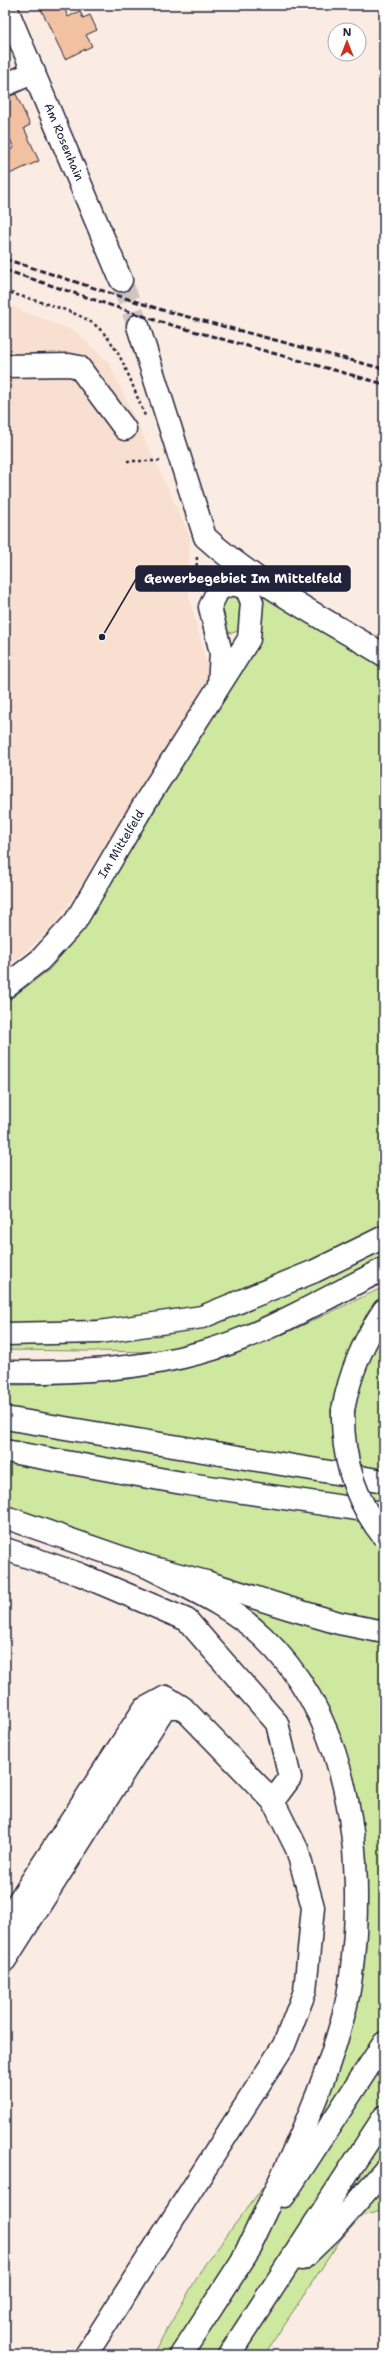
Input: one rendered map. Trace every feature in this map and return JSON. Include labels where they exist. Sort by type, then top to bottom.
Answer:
[{"type":"main road","name":"Am Rosenhain","points":[[5,5],[121,280]]},
{"type":"main road","points":[[5,85],[34,72]]},
{"type":"main road","points":[[138,326],[205,537],[224,555],[291,600],[384,655]]},
{"type":"main road","points":[[5,366],[69,365],[79,367],[125,429]]},
{"type":"main road","name":"Im Mittelfeld","points":[[5,987],[40,960],[75,922],[146,801],[249,639],[252,602],[246,588],[232,584],[218,590],[210,607],[221,653],[219,685]]},
{"type":"main road","points":[[5,1334],[98,1332],[202,1317],[315,1271],[384,1237]]},
{"type":"main road","points":[[5,1372],[108,1369],[166,1361],[204,1352],[243,1338],[292,1316],[384,1269]]},
{"type":"main road","points":[[384,1310],[362,1347],[353,1368],[343,1410],[344,1448],[354,1486],[371,1520],[384,1537]]},
{"type":"main road","points":[[5,1418],[384,1481]]},
{"type":"main road","points":[[5,1451],[182,1483],[384,1513]]},
{"type":"main road","points":[[298,1467],[384,1472]]},
{"type":"main road","points":[[5,1517],[146,1566],[317,1617],[384,1632]]},
{"type":"main road","points":[[5,1549],[79,1574],[187,1620],[277,1722],[290,1778],[273,1801]]},
{"type":"main road","points":[[146,1566],[234,1614],[262,1636],[286,1661],[311,1697],[326,1732],[344,1785],[353,1834],[357,1895],[353,1959],[345,2011],[326,2072],[243,2259]]},
{"type":"main road","points":[[5,1922],[144,1709],[166,1697],[182,1706],[273,1801],[297,1849],[313,1907],[305,1991],[284,2045],[86,2355]]},
{"type":"main road","points":[[5,1960],[166,1707],[182,1706]]},
{"type":"main road","points":[[181,2355],[384,2043]]},
{"type":"main road","points":[[229,2355],[384,2117]]},
{"type":"main road","points":[[275,2285],[332,2230],[384,2171]]},
{"type":"path","points":[[127,461],[164,461]]},
{"type":"path","points":[[205,537],[198,547],[195,600],[210,607]]},
{"type":"shaded area","points":[[5,304],[76,332],[109,363],[190,536],[189,596],[210,677],[56,924],[5,970]]},
{"type":"green space","points":[[258,585],[384,665],[384,1261],[228,1332],[164,1352],[5,1350],[5,1003],[50,969],[76,938],[252,653]]},
{"type":"green space","points":[[233,595],[240,602],[238,631],[232,633],[226,632],[219,610],[223,598]]},
{"type":"green space","points":[[384,1287],[384,2210],[362,2216],[341,2239],[264,2355],[152,2355],[205,2264],[321,2110],[365,1920],[320,1698],[278,1637],[234,1604],[5,1504],[5,1385],[96,1382],[156,1374],[185,1368],[215,1360],[261,1343],[297,1328]]},
{"type":"building","points":[[39,5],[63,5],[68,17],[80,11],[83,18],[90,15],[97,30],[86,35],[92,46],[65,59]]},
{"type":"building","points":[[16,94],[30,125],[24,128],[39,161],[5,176],[5,152],[14,148],[5,128],[5,97]]},
{"type":"tunnel","points":[[121,280],[138,326]]},
{"type":"railway","points":[[5,259],[162,310],[384,369]]},
{"type":"railway","points":[[5,270],[161,322],[384,384]]},
{"type":"place","name":"Gewerbegebiet Im Mittelfeld","points":[[102,637]]}]
